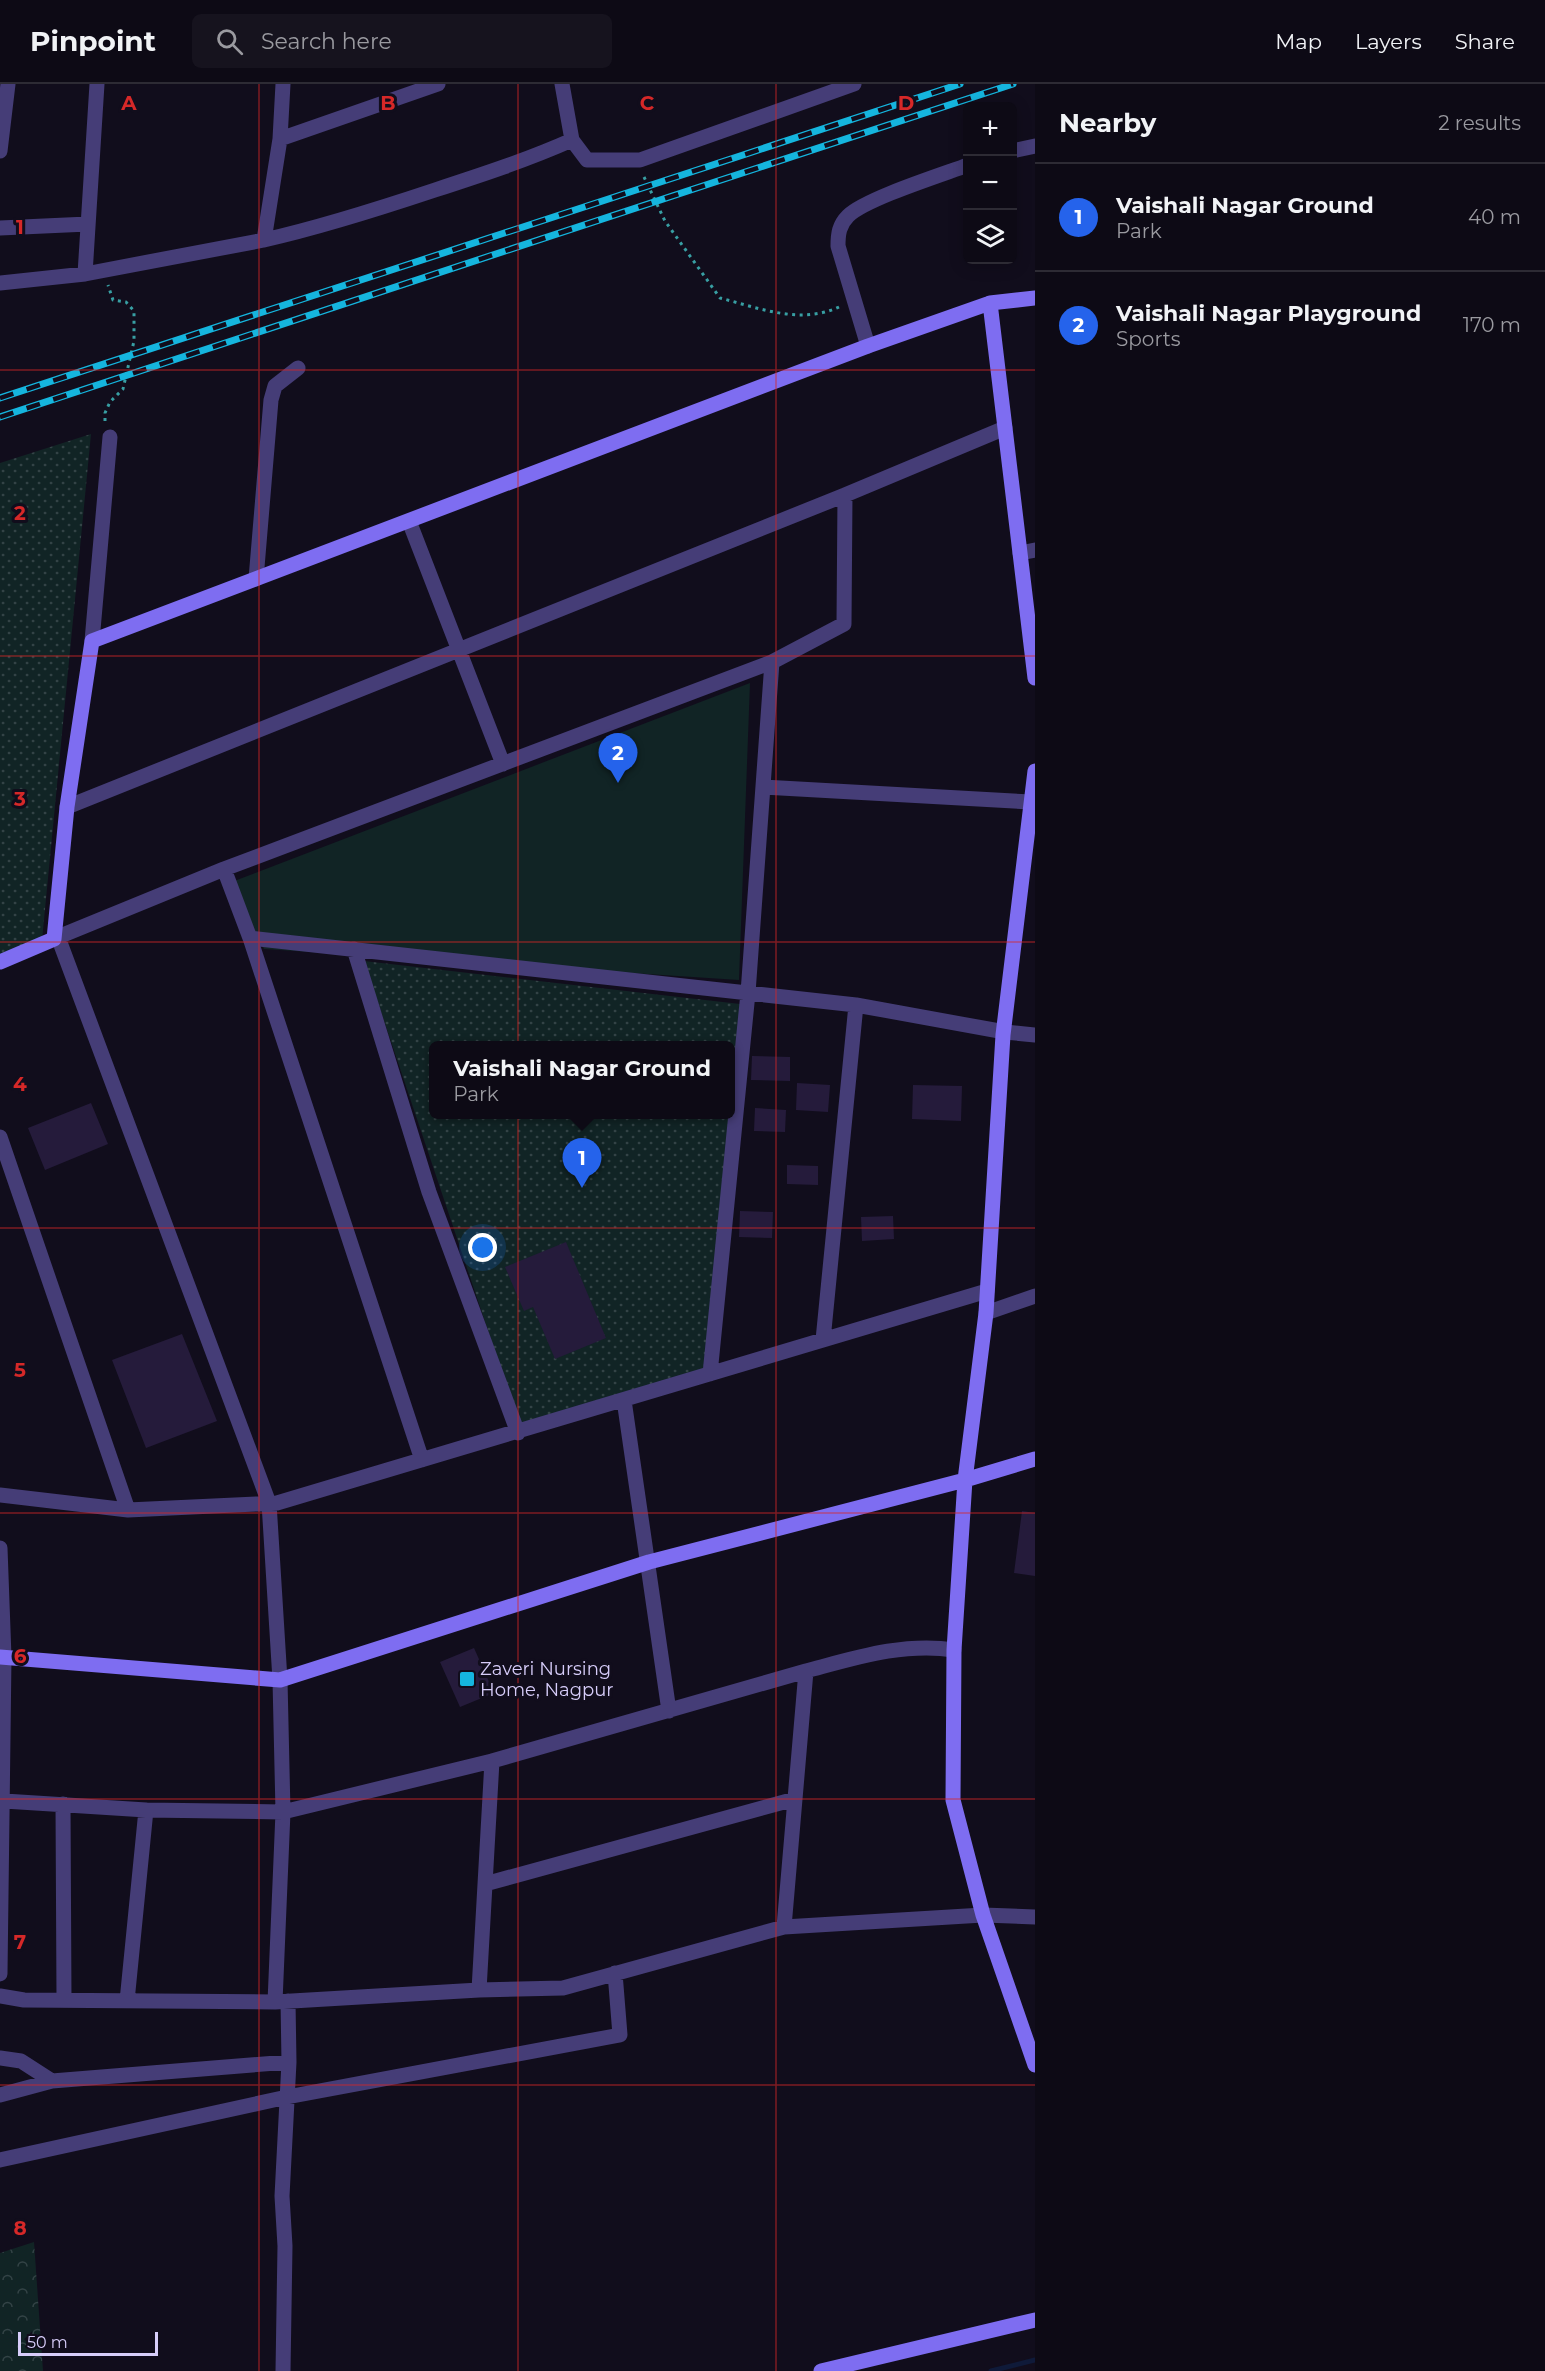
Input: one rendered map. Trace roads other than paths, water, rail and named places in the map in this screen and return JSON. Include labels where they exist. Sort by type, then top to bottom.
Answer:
[{"type":"street","points":[[0,151],[8,84]]},
{"type":"street","points":[[85,274],[97,84]]},
{"type":"street","points":[[264,240],[280,139],[283,84]]},
{"type":"street","points":[[280,139],[438,84]]},
{"type":"street","points":[[562,84],[572,140],[587,160],[640,160],[854,84]]},
{"type":"street","points":[[0,283],[85,274],[315,229],[532,158],[572,140]]},
{"type":"street","points":[[1017,150],[1035,146]]},
{"type":"street","points":[[868,346],[838,246],[838,229],[848,216],[868,204],[963,167]]},
{"type":"street","points":[[0,228],[88,224]]},
{"type":"street","points":[[92,641],[868,346],[990,303],[1035,298]]},
{"type":"street","points":[[990,303],[1005,428],[1028,551],[1035,678]]},
{"type":"street","points":[[256,579],[271,400],[275,386],[298,368]]},
{"type":"street","points":[[67,807],[844,495],[1005,428]]},
{"type":"street","points":[[110,437],[92,641],[67,807],[56,938],[269,1503],[280,1680],[283,1812],[281,2002],[289,2062],[282,2196],[285,2246],[283,2371]]},
{"type":"street","points":[[0,962],[224,869],[772,662],[844,624],[844,495]]},
{"type":"street","points":[[409,521],[503,764]]},
{"type":"street","points":[[710,1374],[748,993],[772,662]]},
{"type":"street","points":[[1035,771],[1005,1032],[986,1313],[965,1480],[954,1650],[953,1800],[983,1915],[1035,2065]]},
{"type":"street","points":[[763,787],[1031,802]]},
{"type":"street","points":[[224,869],[250,938],[422,1460]]},
{"type":"street","points":[[250,938],[856,1005],[1005,1032],[1035,1035]]},
{"type":"street","points":[[354,949],[429,1192],[518,1433]]},
{"type":"street","points":[[823,1340],[856,1005]]},
{"type":"street","points":[[0,1137],[128,1510]]},
{"type":"street","points":[[0,1494],[128,1510],[277,1503],[518,1433],[987,1291]]},
{"type":"street","points":[[986,1313],[1035,1296]]},
{"type":"street","points":[[624,1400],[669,1711]]},
{"type":"street","points":[[2,1657],[280,1680],[649,1562],[965,1480],[1035,1459]]},
{"type":"street","points":[[0,1548],[4,1801],[0,1974]]},
{"type":"street","points":[[4,1801],[146,1810],[283,1812],[492,1761],[807,1671],[887,1652],[928,1646],[954,1650]]},
{"type":"street","points":[[784,1927],[807,1671]]},
{"type":"street","points":[[479,1990],[492,1761]]},
{"type":"street","points":[[485,1884],[795,1799]]},
{"type":"street","points":[[63,1804],[64,2000]]},
{"type":"street","points":[[128,2001],[146,1810]]},
{"type":"street","points":[[0,1996],[24,2000],[281,2002],[479,1990],[563,1988],[784,1927],[983,1915],[1035,1917]]},
{"type":"street","points":[[0,2160],[287,2097],[620,2035],[615,1973]]},
{"type":"street","points":[[0,2058],[21,2061],[52,2081]]},
{"type":"street","points":[[0,2095],[52,2081],[289,2062]]},
{"type":"street","points":[[821,2371],[1035,2320]]},
{"type":"waterway","points":[[991,2371],[1035,2360]]},
{"type":"railway","points":[[0,398],[960,84]]},
{"type":"railway","points":[[0,417],[1013,84]]},
{"type":"place","name":"Vaishali Nagar Playground","points":[[618,783]]},
{"type":"place","name":"Vaishali Nagar Ground","points":[[582,1188]]},
{"type":"place","name":"Zaveri Nursing Home, Nagpur","points":[[467,1679]]}]
